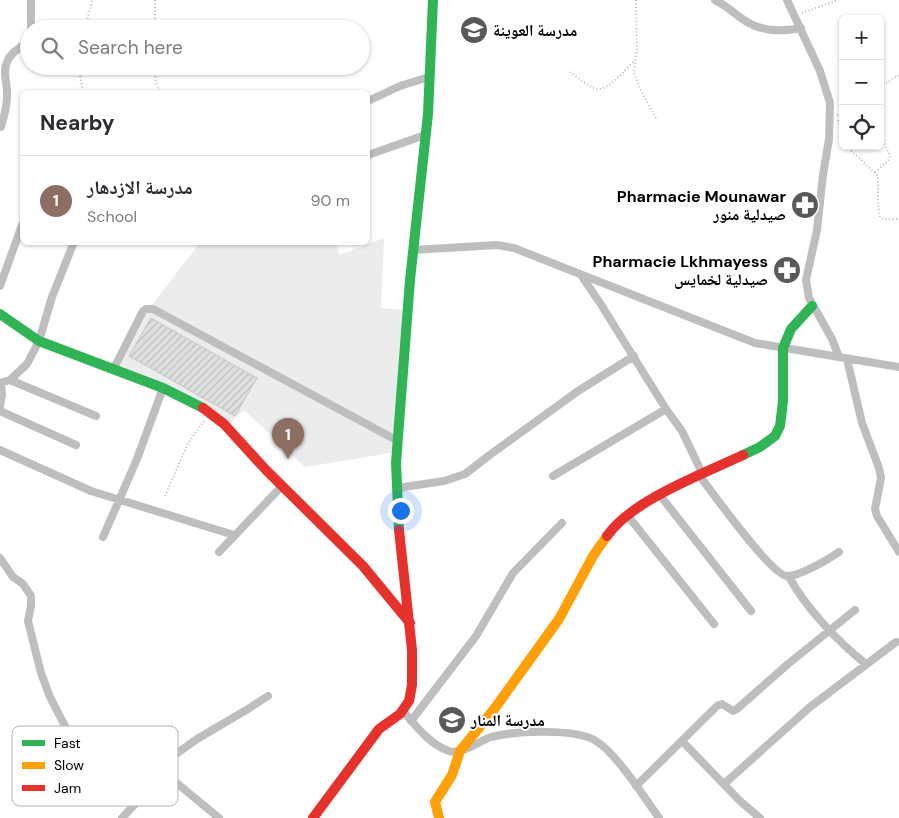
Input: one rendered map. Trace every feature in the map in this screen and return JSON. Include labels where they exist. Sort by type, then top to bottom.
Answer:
[{"type":"street","points":[[30,0],[31,20]]},
{"type":"street","points":[[314,818],[375,734],[403,711],[409,701],[412,686],[413,659],[397,488],[398,441],[414,250],[428,114],[433,0]]},
{"type":"street","points":[[715,0],[744,20],[765,30],[785,31],[801,28]]},
{"type":"street","points":[[787,0],[801,28],[827,91],[831,118],[817,230],[806,280],[809,298],[843,358],[858,410],[879,468],[881,478],[875,509],[877,516],[899,552]]},
{"type":"street","points":[[1,127],[7,106],[8,86],[5,70],[7,61],[20,48]]},
{"type":"street","points":[[370,100],[400,86],[429,77]]},
{"type":"street","points":[[370,154],[425,135]]},
{"type":"street","points":[[0,286],[20,231]]},
{"type":"street","points":[[414,250],[497,244],[514,248],[755,343],[899,367]]},
{"type":"street","points":[[0,406],[2,395],[1,383],[10,380],[27,364],[39,341],[55,290],[73,245]]},
{"type":"street","points":[[580,274],[682,431],[700,474],[777,572],[789,577],[798,591],[840,642],[866,664]]},
{"type":"street","points":[[439,818],[435,802],[452,775],[460,751],[495,708],[559,619],[600,544],[611,530],[659,494],[760,448],[775,436],[780,426],[783,401],[783,348],[791,329],[812,306]]},
{"type":"street","points":[[114,368],[143,312],[146,309],[153,309],[398,441]]},
{"type":"street","points":[[0,314],[39,341],[114,368],[162,388],[190,401],[224,424],[282,486],[363,566],[386,591],[410,623]]},
{"type":"street","points":[[397,488],[444,481],[465,474],[578,391],[634,356]]},
{"type":"street","points":[[10,380],[96,416]]},
{"type":"street","points":[[103,537],[137,459],[162,388]]},
{"type":"street","points":[[553,476],[666,408]]},
{"type":"street","points":[[0,410],[76,445]]},
{"type":"street","points":[[0,450],[91,491],[234,535]]},
{"type":"street","points":[[219,552],[282,486]]},
{"type":"street","points":[[659,494],[751,611]]},
{"type":"street","points":[[628,516],[714,624]]},
{"type":"street","points":[[411,721],[472,642],[513,573],[562,523]]},
{"type":"street","points":[[789,577],[812,568],[839,552]]},
{"type":"street","points":[[0,558],[13,577],[23,584],[31,596],[28,621],[41,672],[58,712],[66,726]]},
{"type":"street","points":[[636,786],[717,706],[722,704],[733,711],[737,709],[788,664],[855,610]]},
{"type":"street","points":[[724,784],[810,707],[896,642]]},
{"type":"street","points":[[178,753],[268,696]]},
{"type":"street","points":[[403,711],[423,733],[443,748],[453,752],[460,751],[481,740],[506,734],[553,732],[583,735],[594,739],[602,745],[636,786],[659,818]]},
{"type":"street","points":[[682,741],[760,818]]},
{"type":"street","points":[[178,784],[219,818]]},
{"type":"street","points":[[122,818],[133,806]]},
{"type":"path","points":[[87,20],[92,0]]},
{"type":"path","points":[[155,0],[155,20]]},
{"type":"path","points":[[636,0],[636,59],[634,73],[657,120]]},
{"type":"path","points":[[795,15],[838,0]]},
{"type":"path","points":[[570,72],[594,88],[602,88],[620,76],[636,59]]},
{"type":"path","points":[[80,75],[83,90]]},
{"type":"path","points":[[155,75],[159,90]]},
{"type":"path","points":[[884,84],[899,75]]},
{"type":"path","points":[[837,116],[839,123]]},
{"type":"path","points":[[875,172],[888,161],[890,156],[884,142]]},
{"type":"path","points":[[850,150],[875,172],[879,181],[878,204],[880,217],[884,219],[899,219]]},
{"type":"path","points":[[165,496],[188,443],[209,413]]},
{"type":"shaded area","points":[[384,238],[381,308],[406,310],[396,452],[305,467],[244,410],[230,423],[175,391],[113,366],[151,306],[198,245],[337,245],[339,255],[370,245],[370,243]]},
{"type":"building","points":[[151,318],[257,378],[235,416],[129,356]]},
{"type":"traffic: fast","points":[[399,530],[396,463],[410,280],[428,114],[433,0]]},
{"type":"traffic: fast","points":[[743,455],[760,447],[775,436],[780,426],[783,401],[783,348],[791,329],[812,306]]},
{"type":"traffic: fast","points":[[0,314],[39,341],[163,388],[203,408]]},
{"type":"traffic: slow","points":[[439,818],[435,802],[452,775],[460,751],[495,708],[559,619],[593,556],[607,536]]},
{"type":"traffic: jam","points":[[203,408],[224,424],[266,470],[363,566],[410,623]]},
{"type":"traffic: jam","points":[[607,536],[618,523],[650,500],[689,479],[743,455]]},
{"type":"traffic: jam","points":[[313,818],[379,729],[400,714],[409,701],[412,685],[412,650],[399,530]]},
{"type":"place","name":"مدرسة العوينة","points":[[474,30]]},
{"type":"place","name":"Pharmacie Mounawar صيدلية منور","points":[[805,205]]},
{"type":"place","name":"Pharmacie Lkhmayess صيدلية لخمايس","points":[[787,270]]},
{"type":"place","name":"مدرسة الازدهار","points":[[288,459]]},
{"type":"place","name":"مدرسة المنار","points":[[452,720]]}]
